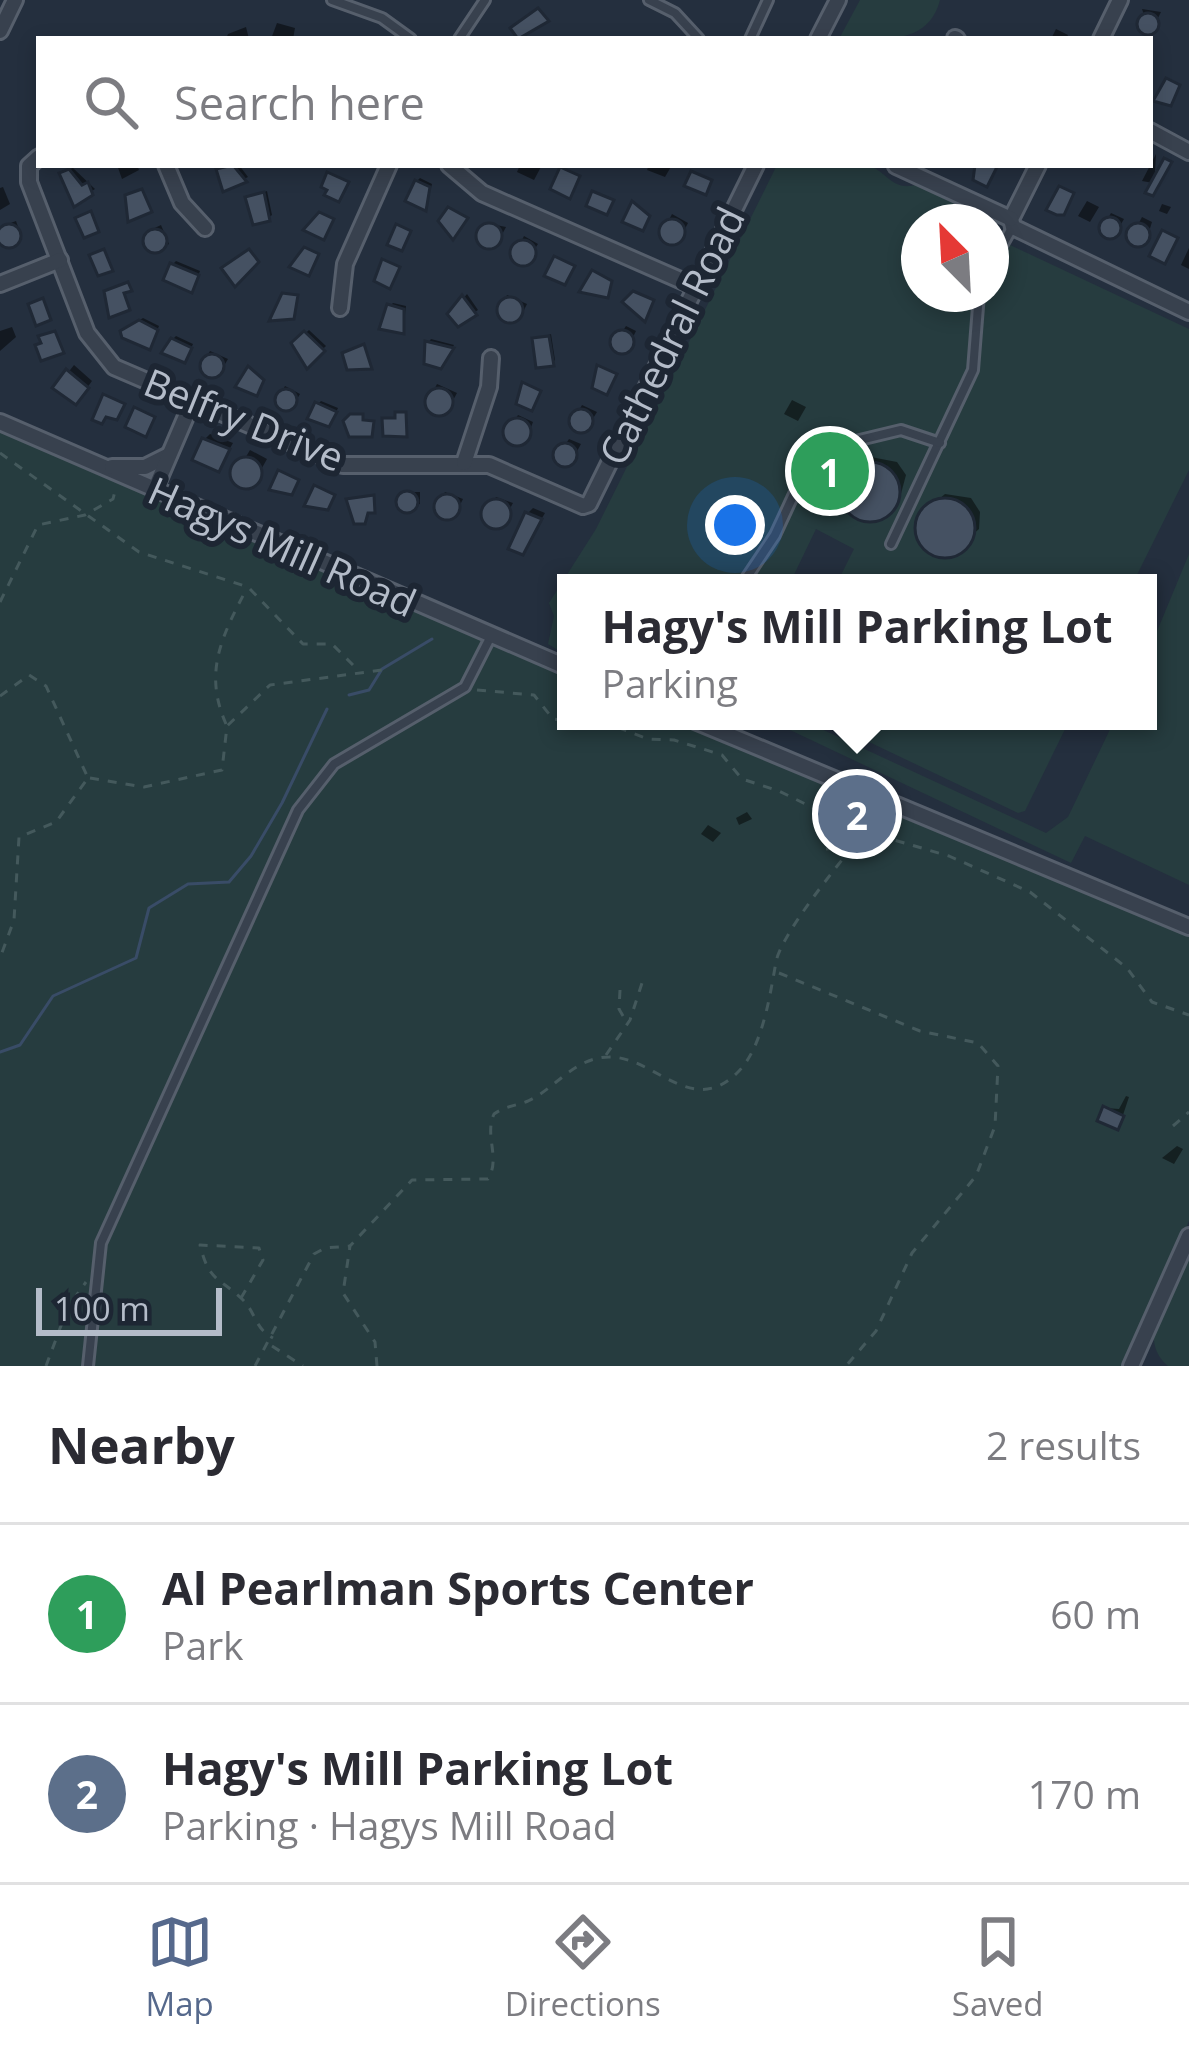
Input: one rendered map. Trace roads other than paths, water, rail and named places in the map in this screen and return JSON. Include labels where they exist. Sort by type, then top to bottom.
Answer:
[{"type":"street","points":[[0,31],[15,0]]},
{"type":"street","points":[[820,36],[838,0]]},
{"type":"street","points":[[1102,36],[1120,0]]},
{"type":"street","points":[[1153,133],[1189,152]]},
{"type":"street","name":"Belfry Drive","points":[[34,162],[29,182],[101,355],[114,367],[343,465],[489,465],[587,505]]},
{"type":"street","points":[[167,168],[182,203],[205,229]]},
{"type":"street","points":[[340,308],[345,264],[388,168]]},
{"type":"street","points":[[453,168],[482,193],[696,287]]},
{"type":"street","name":"Cathedral Road","points":[[587,505],[752,168]]},
{"type":"street","points":[[900,168],[1189,312]]},
{"type":"street","points":[[1011,223],[1037,168]]},
{"type":"street","points":[[0,284],[60,260]]},
{"type":"street","points":[[464,463],[489,387],[490,358]]},
{"type":"street","points":[[154,491],[193,400]]},
{"type":"street","name":"Hagys Mill Road","points":[[0,422],[557,663]]},
{"type":"street","points":[[103,467],[146,467],[169,454]]},
{"type":"street","points":[[730,730],[1189,927]]},
{"type":"street","points":[[1150,1366],[1132,1363],[1189,1236]]},
{"type":"lane","points":[[332,0],[382,18],[407,36]]},
{"type":"lane","points":[[378,0],[382,18]]},
{"type":"lane","points":[[461,36],[485,0]]},
{"type":"lane","points":[[649,0],[675,13],[696,36]]},
{"type":"lane","points":[[751,36],[768,0]]},
{"type":"lane","points":[[1009,227],[1011,223]]},
{"type":"lane","points":[[891,544],[973,370],[978,312]]},
{"type":"lane","points":[[748,574],[775,535],[814,452],[901,430],[940,443]]},
{"type":"lane","points":[[88,1366],[94,1271],[113,1214],[304,800],[334,764],[458,693],[477,670],[490,636]]},
{"type":"lane","points":[[866,818],[873,795]]},
{"type":"waterway","points":[[349,695],[369,690],[382,669],[432,639]]},
{"type":"waterway","points":[[0,1052],[20,1045],[53,996],[136,958],[149,908],[188,884],[229,882],[251,856],[282,803],[327,709]]},
{"type":"place","name":"Al Pearlman Sports Center","points":[[830,471]]},
{"type":"place","name":"Hagy's Mill Parking Lot","points":[[857,814]]}]
